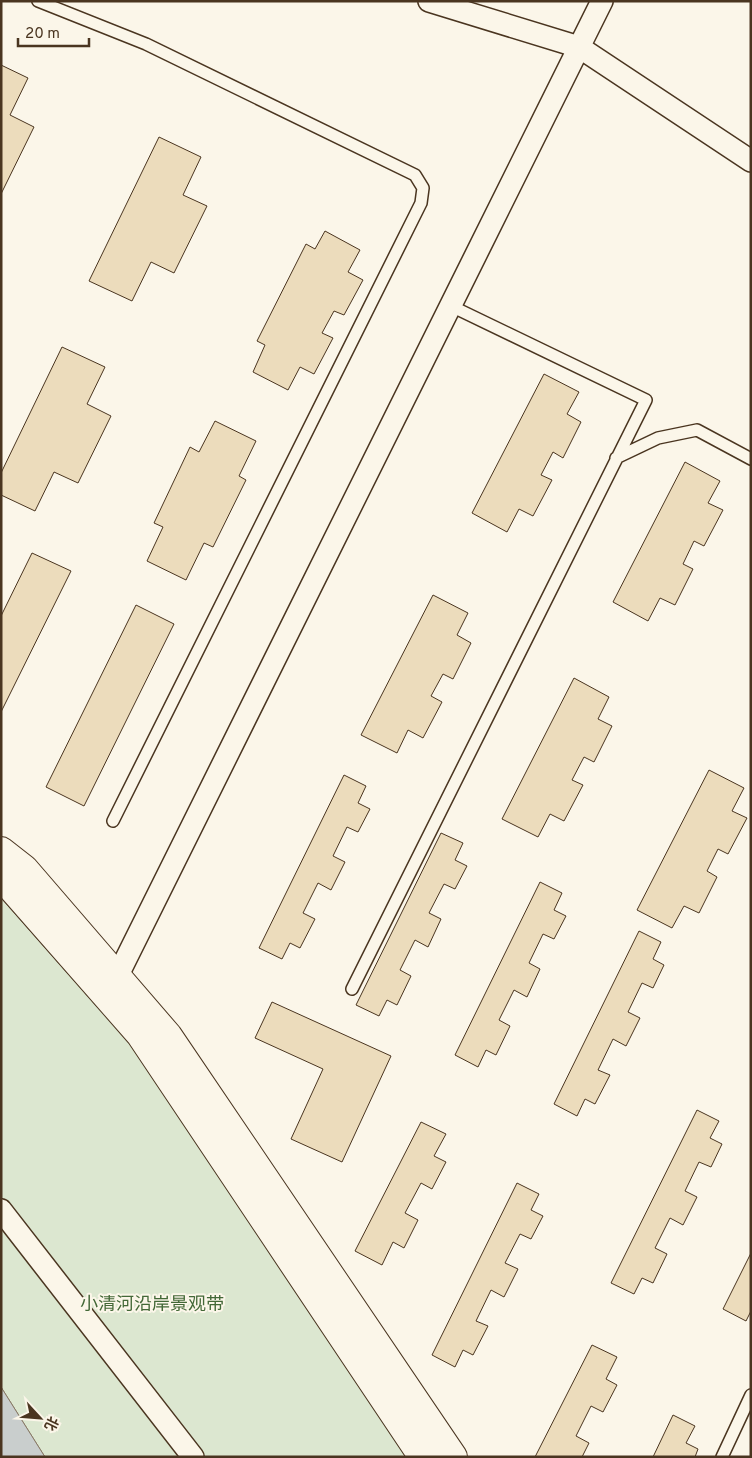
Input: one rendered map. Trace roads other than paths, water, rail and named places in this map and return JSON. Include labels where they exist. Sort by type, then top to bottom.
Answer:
[{"type":"main road","points":[[1,851],[24,869],[112,987],[140,1034],[423,1457]]},
{"type":"main road","points":[[1,879],[11,886],[112,987],[168,1036],[453,1457]]},
{"type":"street","points":[[429,1],[579,47],[751,161]]},
{"type":"street","points":[[112,987],[602,1]]},
{"type":"street","points":[[1,1210],[193,1457]]},
{"type":"lane","points":[[38,1],[146,44],[414,175],[423,188],[421,203],[113,821]]},
{"type":"lane","points":[[352,989],[646,400],[451,306]]},
{"type":"lane","points":[[616,458],[658,438],[697,430],[751,459]]},
{"type":"lane","points":[[722,1457],[751,1396]]},
{"type":"park label","name":"小清河沿岸景观带","points":[[152,1305]]}]
